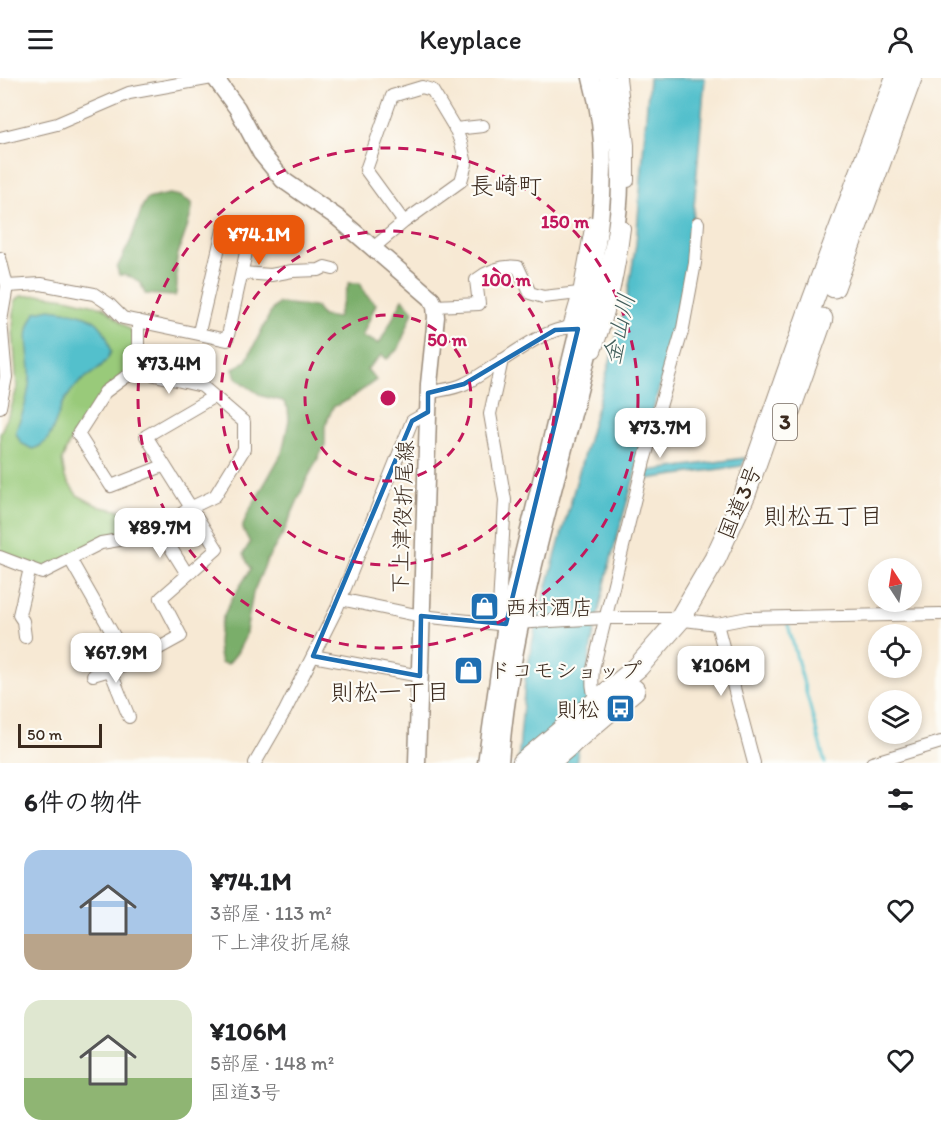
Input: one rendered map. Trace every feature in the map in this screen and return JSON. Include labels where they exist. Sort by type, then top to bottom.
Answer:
[{"type":"highway","name":"国道3号","points":[[548,763],[640,684],[665,657],[687,620],[745,494],[813,300],[896,78]]},
{"type":"highway","name":"国道3号","points":[[523,763],[596,703],[687,620],[723,573],[749,521],[910,78]]},
{"type":"street","points":[[0,138],[57,124],[129,93],[214,78],[237,108],[261,153],[283,180],[338,218],[431,298],[435,306],[479,304],[476,280],[487,272],[510,266],[518,267],[530,293],[543,297],[579,293]]},
{"type":"street","points":[[486,763],[509,624],[573,328],[594,209],[595,122],[586,78]]},
{"type":"street","points":[[578,400],[609,223],[604,188],[601,132],[591,78]]},
{"type":"street","points":[[573,328],[609,223],[620,182],[616,130],[608,78]]},
{"type":"street","points":[[509,624],[578,400],[605,325],[621,253],[628,189],[628,145],[620,78]]},
{"type":"street","points":[[373,248],[404,222],[461,181],[466,164],[455,129],[432,90],[422,87],[392,96],[366,170],[404,222]]},
{"type":"street","points":[[455,129],[483,126]]},
{"type":"street","points":[[596,703],[592,676],[644,461],[683,328],[695,263],[698,223]]},
{"type":"street","points":[[7,286],[41,284],[94,294],[109,304],[123,318],[227,340],[249,234],[223,230],[199,333]]},
{"type":"street","points":[[0,258],[7,286],[1,321],[6,377],[0,407]]},
{"type":"street","points":[[242,273],[271,275],[292,271],[319,270],[325,267],[333,269]]},
{"type":"street","name":"下上津役折尾線","points":[[417,763],[428,393],[436,317],[435,306]]},
{"type":"street","points":[[138,321],[138,371]]},
{"type":"street","points":[[428,393],[464,384],[555,330],[573,328]]},
{"type":"street","points":[[500,763],[509,624],[505,500],[490,414],[502,360]]},
{"type":"street","points":[[0,557],[42,573],[101,543],[132,538],[159,529],[190,508],[215,496],[244,449],[244,422],[202,386],[138,371],[105,392],[78,434],[111,486],[163,466]]},
{"type":"street","points":[[93,675],[130,664],[182,636],[161,598],[217,549],[146,436],[213,397]]},
{"type":"street","points":[[255,763],[313,656],[340,599],[412,421],[428,412]]},
{"type":"street","points":[[159,529],[187,574]]},
{"type":"street","points":[[70,559],[130,664]]},
{"type":"street","points":[[25,637],[23,621],[19,615],[30,568]]},
{"type":"street","points":[[340,599],[421,616],[509,624],[605,618],[687,620],[717,624],[748,618],[941,614]]},
{"type":"street","points":[[717,624],[754,763]]},
{"type":"street","points":[[313,656],[420,676]]},
{"type":"street","points":[[110,670],[129,717]]},
{"type":"street","points":[[872,763],[941,742]]},
{"type":"highlighted area","points":[[578,329],[506,624],[421,616],[420,676],[313,656],[412,421],[428,412],[428,393],[464,384],[555,330]]},
{"type":"green space","points":[[169,194],[180,196],[192,203],[189,222],[177,258],[175,296],[145,294],[139,282],[128,276],[119,275],[117,268],[147,199]]},
{"type":"green space","points":[[349,283],[360,283],[366,295],[376,304],[362,336],[379,344],[403,299],[413,311],[399,348],[387,359],[382,355],[367,369],[376,380],[348,400],[333,407],[325,426],[325,445],[306,481],[284,532],[267,560],[253,593],[245,637],[228,664],[221,663],[218,637],[221,625],[230,602],[251,569],[243,554],[250,543],[243,525],[282,453],[289,420],[288,408],[283,401],[262,396],[236,377],[233,369],[246,361],[272,310],[279,303],[316,307],[322,316],[337,318]]},
{"type":"green space","points":[[43,295],[103,307],[135,334],[135,364],[72,436],[62,460],[65,478],[77,495],[100,507],[122,511],[128,536],[41,568],[1,553],[0,434],[17,388],[13,329],[15,301],[21,296]]},
{"type":"water","name":"金山川","points":[[649,78],[705,78],[691,242],[681,311],[609,566],[592,642],[586,681],[587,699],[576,763],[518,763],[525,681],[535,629],[626,304],[636,244]]},
{"type":"water","points":[[50,309],[72,312],[90,318],[103,330],[111,352],[100,367],[72,390],[61,407],[50,436],[40,446],[32,449],[21,443],[16,433],[30,382],[27,335],[36,312]]},
{"type":"water","points":[[745,458],[742,466],[646,479],[648,471]]},
{"type":"waterway","points":[[787,621],[825,763]]},
{"type":"place","name":"西村酒店","points":[[484,607]]},
{"type":"place","name":"ドコモショップ","points":[[468,670]]},
{"type":"place","name":"則松","points":[[621,709]]},
{"type":"district","name":"長崎町","points":[[506,186]]},
{"type":"district","name":"則松五丁目","points":[[823,516]]},
{"type":"district","name":"則松一丁目","points":[[390,692]]}]
